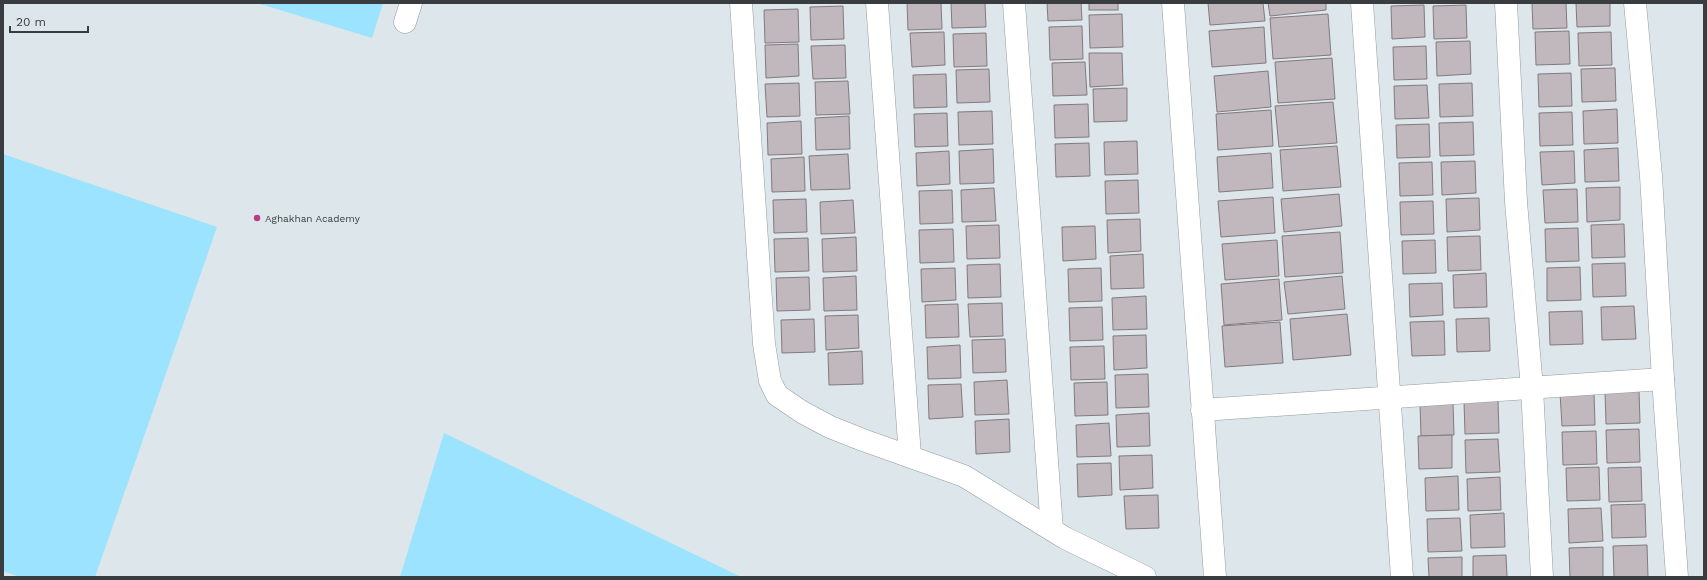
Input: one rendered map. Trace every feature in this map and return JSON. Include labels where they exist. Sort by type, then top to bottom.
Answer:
[{"type":"street","points":[[741,3],[764,344],[770,381],[777,395],[802,412],[830,427],[964,476],[1052,530],[1145,577]]},
{"type":"street","points":[[877,3],[910,456]]},
{"type":"street","points":[[1014,3],[1052,530]]},
{"type":"street","points":[[1173,3],[1215,577]]},
{"type":"street","points":[[1362,3],[1402,577]]},
{"type":"street","points":[[1506,3],[1516,202],[1532,388],[1542,577]]},
{"type":"street","points":[[1635,3],[1651,176],[1663,380],[1677,577]]},
{"type":"street","points":[[1202,410],[1663,380]]},
{"type":"shaded area","points":[[257,3],[383,3],[372,38]]},
{"type":"shaded area","points":[[3,154],[217,227],[95,577],[20,577],[3,571]]},
{"type":"shaded area","points":[[444,433],[741,577],[400,577]]},
{"type":"building","points":[[907,3],[941,3],[942,29],[908,30]]},
{"type":"building","points":[[951,3],[985,3],[986,27],[952,28]]},
{"type":"building","points":[[1047,3],[1081,3],[1082,20],[1048,21]]},
{"type":"building","points":[[1089,3],[1118,3],[1118,10],[1089,10]]},
{"type":"building","points":[[1208,3],[1263,3],[1265,21],[1210,25]]},
{"type":"building","points":[[1268,3],[1326,3],[1326,10],[1270,16]]},
{"type":"building","points":[[1532,3],[1566,3],[1567,28],[1533,29]]},
{"type":"building","points":[[1576,3],[1610,3],[1610,26],[1577,27]]},
{"type":"building","points":[[1424,5],[1425,37],[1392,39],[1391,6]]},
{"type":"building","points":[[1466,5],[1467,38],[1434,39],[1433,6]]},
{"type":"building","points":[[843,6],[844,39],[811,40],[810,7]]},
{"type":"building","points":[[798,9],[799,42],[765,43],[764,10]]},
{"type":"building","points":[[1122,14],[1123,47],[1090,48],[1089,15]]},
{"type":"building","points":[[1328,14],[1331,55],[1273,59],[1270,18]]},
{"type":"building","points":[[1082,26],[1083,59],[1050,60],[1049,27]]},
{"type":"building","points":[[1264,27],[1266,63],[1212,67],[1209,31]]},
{"type":"building","points":[[1569,31],[1570,64],[1536,65],[1535,32]]},
{"type":"building","points":[[944,32],[945,65],[912,67],[910,33]]},
{"type":"building","points":[[1611,32],[1612,65],[1579,66],[1578,33]]},
{"type":"building","points":[[986,33],[987,66],[954,67],[953,34]]},
{"type":"building","points":[[1470,41],[1471,74],[1437,76],[1436,42]]},
{"type":"building","points":[[798,44],[799,76],[766,78],[765,45]]},
{"type":"building","points":[[845,45],[846,78],[813,79],[811,46]]},
{"type":"building","points":[[1426,46],[1427,79],[1394,80],[1393,47]]},
{"type":"building","points":[[1089,53],[1122,53],[1123,85],[1090,87]]},
{"type":"building","points":[[1332,58],[1335,99],[1278,103],[1275,62]]},
{"type":"building","points":[[1085,62],[1087,95],[1053,96],[1052,63]]},
{"type":"building","points":[[1615,68],[1616,101],[1582,102],[1581,69]]},
{"type":"building","points":[[989,69],[990,102],[957,103],[956,70]]},
{"type":"building","points":[[1268,71],[1271,107],[1217,112],[1214,76]]},
{"type":"building","points":[[1571,73],[1572,106],[1539,107],[1538,74]]},
{"type":"building","points":[[946,74],[947,107],[914,108],[913,75]]},
{"type":"building","points":[[848,81],[850,114],[816,115],[815,82]]},
{"type":"building","points":[[799,83],[800,116],[767,117],[765,84]]},
{"type":"building","points":[[1472,83],[1473,116],[1440,117],[1439,84]]},
{"type":"building","points":[[1427,85],[1429,118],[1395,119],[1394,86]]},
{"type":"building","points":[[1127,88],[1127,121],[1094,122],[1093,89]]},
{"type":"building","points":[[1333,102],[1337,143],[1279,147],[1275,106]]},
{"type":"building","points":[[1088,104],[1089,137],[1055,138],[1054,105]]},
{"type":"building","points":[[1617,109],[1618,143],[1584,144],[1583,111]]},
{"type":"building","points":[[1271,110],[1273,146],[1218,150],[1216,114]]},
{"type":"building","points":[[992,111],[993,144],[959,145],[958,112]]},
{"type":"building","points":[[1572,112],[1573,145],[1540,146],[1539,113]]},
{"type":"building","points":[[947,113],[948,146],[915,147],[914,114]]},
{"type":"building","points":[[849,116],[850,149],[816,150],[815,118]]},
{"type":"building","points":[[801,121],[802,154],[768,155],[767,123]]},
{"type":"building","points":[[1473,122],[1474,155],[1440,156],[1439,123]]},
{"type":"building","points":[[1429,124],[1430,157],[1397,158],[1396,125]]},
{"type":"building","points":[[1137,141],[1138,174],[1105,175],[1104,142]]},
{"type":"building","points":[[1089,143],[1090,176],[1056,177],[1055,144]]},
{"type":"building","points":[[1337,146],[1341,187],[1283,191],[1280,150]]},
{"type":"building","points":[[1618,148],[1619,181],[1585,182],[1584,150]]},
{"type":"building","points":[[993,149],[994,183],[960,184],[959,151]]},
{"type":"building","points":[[949,151],[950,184],[917,186],[916,153]]},
{"type":"building","points":[[1574,151],[1575,183],[1542,185],[1540,152]]},
{"type":"building","points":[[1271,153],[1273,188],[1219,192],[1217,157]]},
{"type":"building","points":[[848,154],[850,189],[811,190],[809,156]]},
{"type":"building","points":[[804,157],[805,191],[772,192],[771,159]]},
{"type":"building","points":[[1475,161],[1476,193],[1442,195],[1441,162]]},
{"type":"building","points":[[1432,162],[1433,195],[1400,196],[1399,163]]},
{"type":"building","points":[[1138,180],[1139,213],[1106,214],[1105,181]]},
{"type":"building","points":[[1620,187],[1620,220],[1587,222],[1586,188]]},
{"type":"building","points":[[994,188],[996,221],[962,222],[961,190]]},
{"type":"building","points":[[1577,189],[1578,222],[1545,223],[1543,190]]},
{"type":"building","points":[[952,190],[953,223],[920,224],[919,191]]},
{"type":"building","points":[[1339,194],[1342,226],[1284,232],[1281,199]]},
{"type":"building","points":[[1273,197],[1275,233],[1221,237],[1218,201]]},
{"type":"building","points":[[1479,198],[1480,230],[1447,232],[1446,199]]},
{"type":"building","points":[[806,199],[807,232],[774,233],[773,200]]},
{"type":"building","points":[[853,200],[855,233],[821,234],[820,202]]},
{"type":"building","points":[[1433,201],[1434,234],[1401,235],[1400,202]]},
{"type":"building","points":[[1140,219],[1141,251],[1108,253],[1107,220]]},
{"type":"building","points":[[1624,224],[1625,257],[1592,258],[1591,225]]},
{"type":"building","points":[[999,225],[1000,258],[967,259],[966,226]]},
{"type":"building","points":[[1095,226],[1096,259],[1063,261],[1062,227]]},
{"type":"building","points":[[1578,228],[1579,261],[1546,262],[1545,229]]},
{"type":"building","points":[[953,229],[954,262],[920,263],[919,230]]},
{"type":"building","points":[[1340,232],[1343,273],[1285,277],[1282,236]]},
{"type":"building","points":[[1480,236],[1481,270],[1448,271],[1447,237]]},
{"type":"building","points":[[856,237],[857,271],[823,272],[822,239]]},
{"type":"building","points":[[808,238],[809,271],[775,272],[774,239]]},
{"type":"building","points":[[1277,240],[1279,276],[1225,280],[1222,244]]},
{"type":"building","points":[[1435,240],[1436,273],[1403,274],[1402,241]]},
{"type":"building","points":[[1143,254],[1144,288],[1111,289],[1110,256]]},
{"type":"building","points":[[1625,263],[1626,296],[1593,297],[1592,264]]},
{"type":"building","points":[[1000,264],[1001,297],[968,298],[967,265]]},
{"type":"building","points":[[1580,267],[1581,300],[1547,301],[1547,268]]},
{"type":"building","points":[[955,268],[956,300],[922,302],[921,269]]},
{"type":"building","points":[[1101,268],[1102,301],[1069,302],[1068,269]]},
{"type":"building","points":[[1486,273],[1487,307],[1454,308],[1453,275]]},
{"type":"building","points":[[856,276],[857,310],[824,311],[823,278]]},
{"type":"building","points":[[1342,276],[1345,309],[1288,314],[1284,282]]},
{"type":"building","points":[[809,277],[810,310],[777,311],[776,278]]},
{"type":"building","points":[[1279,279],[1282,320],[1224,325],[1221,284]]},
{"type":"building","points":[[1442,283],[1443,315],[1410,317],[1409,284]]},
{"type":"building","points":[[1146,296],[1147,329],[1113,330],[1112,298]]},
{"type":"building","points":[[1002,303],[1003,336],[970,337],[968,304]]},
{"type":"building","points":[[958,304],[959,337],[926,338],[925,305]]},
{"type":"building","points":[[1634,306],[1636,339],[1602,340],[1601,307]]},
{"type":"building","points":[[1102,307],[1103,340],[1070,341],[1069,308]]},
{"type":"building","points":[[1582,311],[1583,344],[1550,345],[1549,312]]},
{"type":"building","points":[[1347,314],[1351,355],[1293,360],[1290,319]]},
{"type":"building","points":[[858,315],[859,348],[826,350],[825,316]]},
{"type":"building","points":[[1489,318],[1490,351],[1457,352],[1456,319]]},
{"type":"building","points":[[814,319],[815,352],[782,353],[781,320]]},
{"type":"building","points":[[1444,321],[1445,355],[1412,356],[1410,322]]},
{"type":"building","points":[[1280,322],[1283,363],[1225,367],[1222,326]]},
{"type":"building","points":[[1146,335],[1147,368],[1114,370],[1113,336]]},
{"type":"building","points":[[1005,339],[1006,372],[973,373],[972,340]]},
{"type":"building","points":[[960,345],[961,378],[928,379],[927,347]]},
{"type":"building","points":[[1104,346],[1105,379],[1071,380],[1070,347]]},
{"type":"building","points":[[862,351],[863,384],[829,385],[828,353]]},
{"type":"building","points":[[1148,374],[1149,407],[1116,408],[1115,375]]},
{"type":"building","points":[[1007,380],[1009,414],[975,415],[974,382]]},
{"type":"building","points":[[1107,382],[1108,415],[1075,416],[1074,383]]},
{"type":"building","points":[[961,384],[963,417],[929,419],[928,385]]},
{"type":"building","points":[[1639,390],[1640,423],[1606,424],[1605,391]]},
{"type":"building","points":[[1594,392],[1595,425],[1562,426],[1560,393]]},
{"type":"building","points":[[1498,400],[1499,433],[1465,434],[1464,401]]},
{"type":"building","points":[[1453,402],[1454,435],[1421,436],[1420,403]]},
{"type":"building","points":[[1149,413],[1150,446],[1117,447],[1116,415]]},
{"type":"building","points":[[1009,419],[1010,452],[976,454],[975,421]]},
{"type":"building","points":[[1109,423],[1111,456],[1077,457],[1076,425]]},
{"type":"building","points":[[1639,429],[1640,462],[1607,463],[1606,430]]},
{"type":"building","points":[[1596,431],[1597,464],[1563,465],[1562,432]]},
{"type":"building","points":[[1452,435],[1452,468],[1419,469],[1418,436]]},
{"type":"building","points":[[1498,439],[1500,472],[1466,473],[1465,440]]},
{"type":"building","points":[[1152,455],[1153,488],[1120,490],[1119,456]]},
{"type":"building","points":[[1111,463],[1112,495],[1078,497],[1077,464]]},
{"type":"building","points":[[1599,467],[1600,500],[1567,501],[1566,468]]},
{"type":"building","points":[[1641,467],[1642,501],[1609,502],[1608,468]]},
{"type":"building","points":[[1458,476],[1459,510],[1426,511],[1425,478]]},
{"type":"building","points":[[1500,477],[1501,510],[1468,511],[1467,479]]},
{"type":"building","points":[[1158,495],[1159,528],[1126,529],[1124,496]]},
{"type":"building","points":[[1645,504],[1646,537],[1612,538],[1611,505]]},
{"type":"building","points":[[1601,508],[1603,541],[1569,543],[1568,509]]},
{"type":"building","points":[[1504,513],[1505,547],[1471,548],[1470,515]]},
{"type":"building","points":[[1460,518],[1462,551],[1428,552],[1427,519]]},
{"type":"building","points":[[1647,545],[1648,577],[1614,577],[1613,546]]},
{"type":"building","points":[[1603,547],[1603,577],[1570,577],[1569,548]]},
{"type":"building","points":[[1506,555],[1507,577],[1473,577],[1473,556]]},
{"type":"building","points":[[1462,557],[1462,577],[1429,577],[1428,558]]},
{"type":"place","name":"Aghakhan Academy","points":[[257,218]]}]
